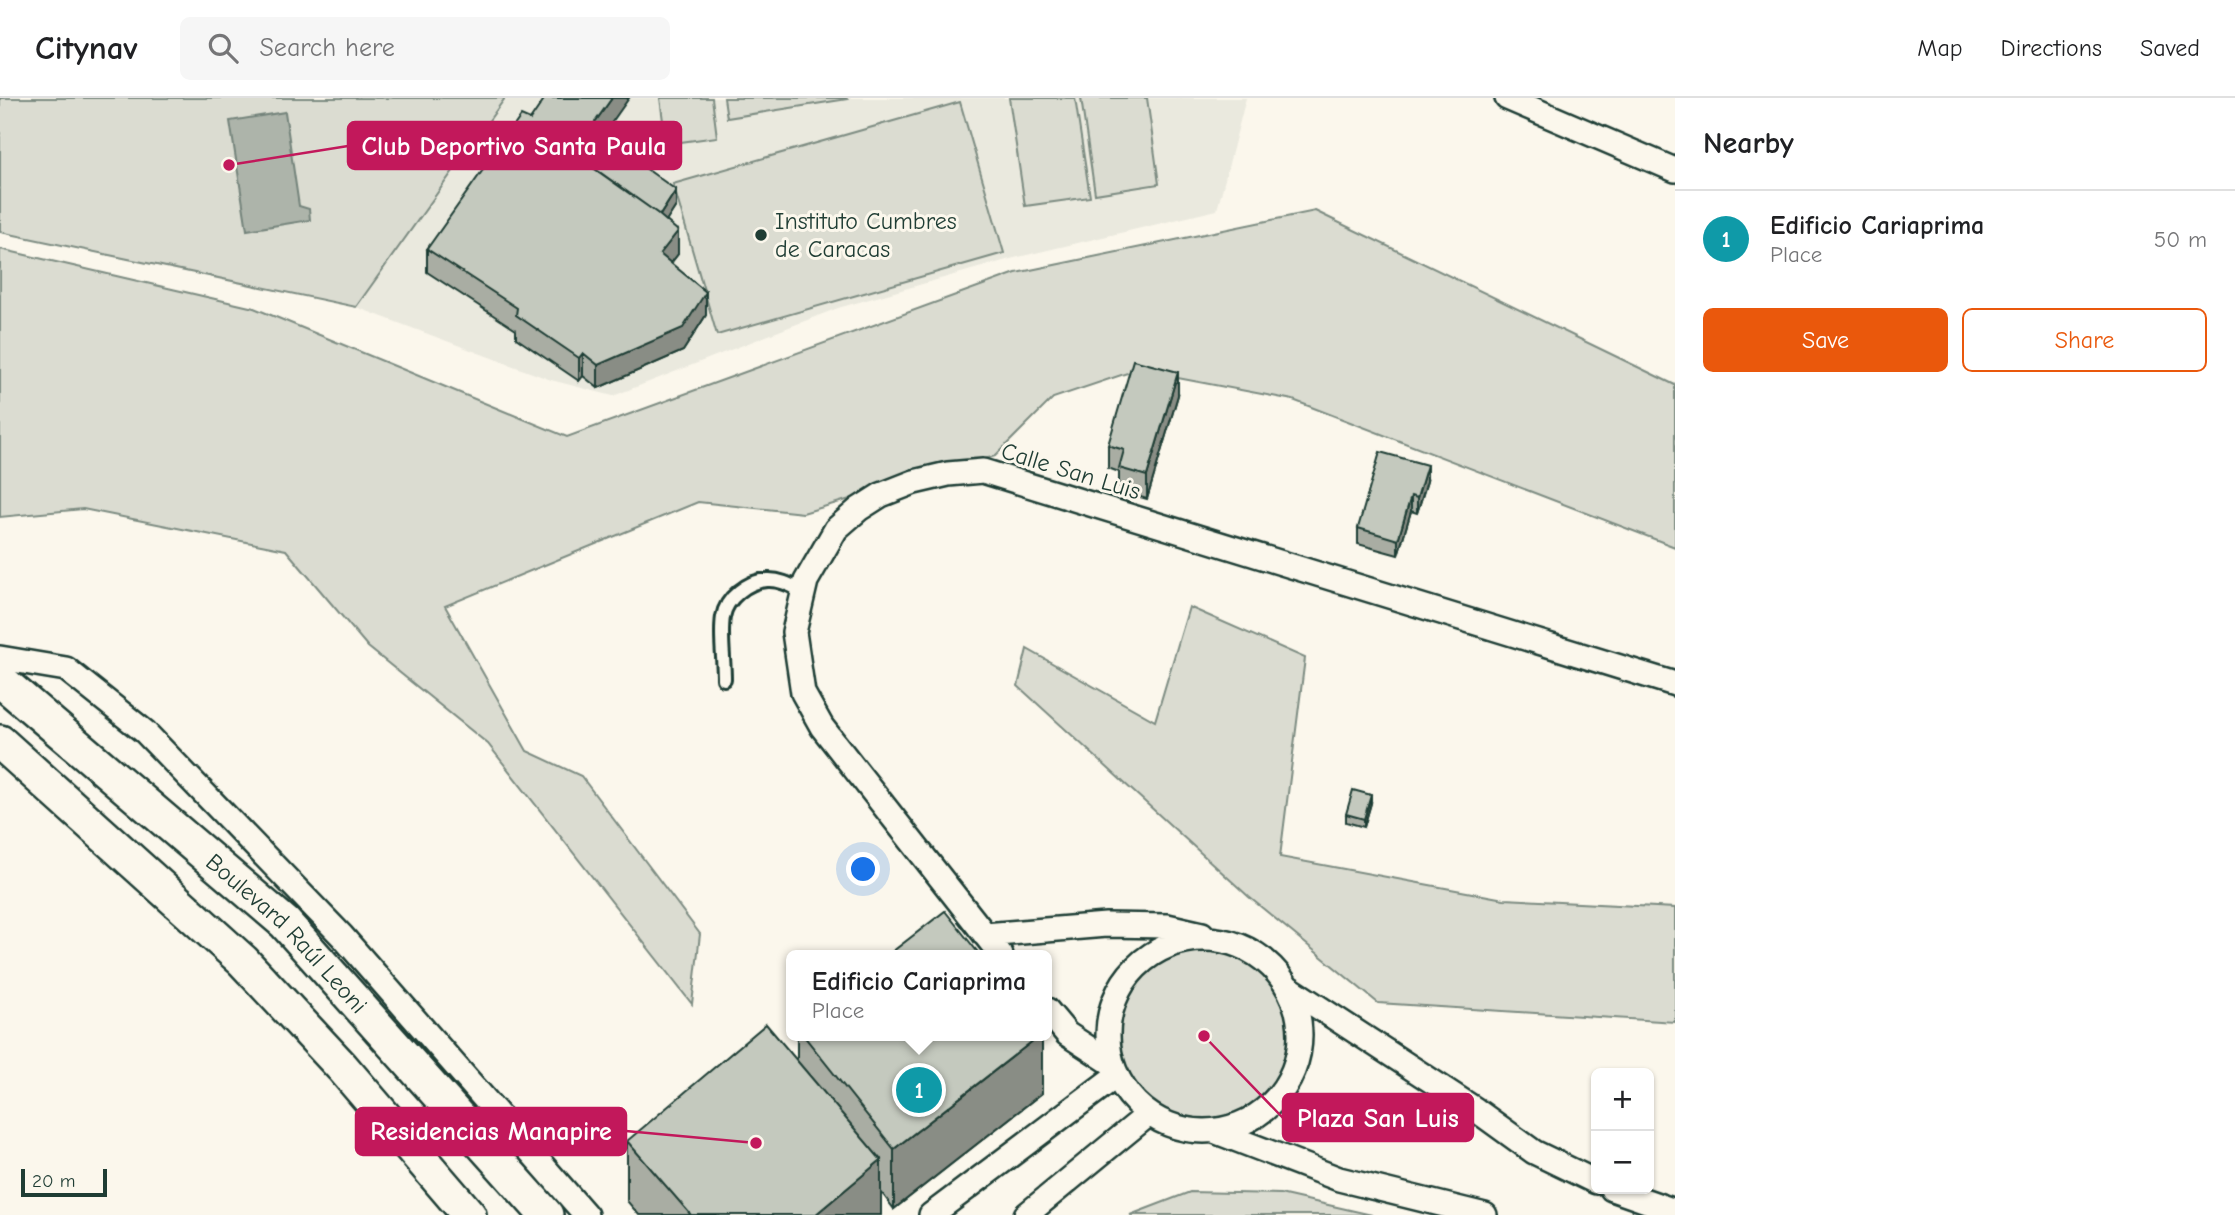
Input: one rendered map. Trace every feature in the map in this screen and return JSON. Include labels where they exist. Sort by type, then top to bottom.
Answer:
[{"type":"main road","name":"Boulevard Raúl Leoni","points":[[0,680],[285,923],[546,1215]]},
{"type":"main road","name":"Boulevard Raúl Leoni","points":[[0,742],[243,961],[342,1068],[469,1215]]},
{"type":"street","points":[[1507,98],[1675,170]]},
{"type":"street","name":"Calle San Luis","points":[[997,950],[822,727],[803,693],[794,632],[804,592],[819,557],[836,529],[859,509],[881,495],[914,482],[948,474],[983,471],[1675,684]]},
{"type":"street","points":[[0,658],[66,669],[145,732],[342,936],[586,1215]]},
{"type":"street","points":[[985,935],[1106,925],[1167,926],[1195,930],[1214,939]]},
{"type":"street","points":[[1196,939],[1214,939],[1237,944],[1258,955],[1275,970],[1289,988],[1301,1028],[1300,1050],[1295,1070],[1271,1105],[1254,1118],[1235,1127],[1214,1131],[1180,1129],[1149,1114],[1124,1090],[1113,1069],[1107,1024],[1111,1006],[1130,973],[1159,949],[1196,939]]},
{"type":"street","points":[[1289,988],[1464,1102],[1534,1152],[1591,1180]]},
{"type":"street","points":[[1052,1016],[1067,1034],[1113,1069]]},
{"type":"street","points":[[931,1215],[1113,1069]]},
{"type":"street","points":[[1026,1215],[1149,1114]]},
{"type":"street","points":[[1214,1131],[1339,1179],[1485,1215]]},
{"type":"street","points":[[1626,1194],[1675,1211]]},
{"type":"lane","points":[[724,679],[723,617],[728,604],[739,592],[751,584],[767,580],[782,582],[804,592]]},
{"type":"shaded area","points":[[0,98],[505,98],[356,307],[0,232]]},
{"type":"shaded area","name":"Instituto Cumbres de Caracas","points":[[505,98],[1246,98],[1217,210],[1010,259],[838,308],[613,396],[551,380],[356,307]]},
{"type":"shaded area","points":[[660,98],[712,98],[717,137],[666,144]]},
{"type":"shaded area","points":[[724,98],[846,98],[847,99],[727,118]]},
{"type":"shaded area","points":[[1009,98],[1075,98],[1090,197],[1025,206]]},
{"type":"shaded area","points":[[1081,98],[1147,98],[1159,184],[1095,194]]},
{"type":"shaded area","points":[[960,102],[1004,253],[717,335],[673,184]]},
{"type":"shaded area","points":[[285,112],[299,206],[309,209],[310,220],[247,230],[230,121]]},
{"type":"shaded area","points":[[1315,211],[1675,385],[1675,547],[1293,400],[1136,370],[1053,398],[995,456],[803,513],[698,502],[445,606],[527,751],[581,776],[700,934],[692,1004],[488,744],[368,647],[286,550],[83,509],[0,517],[0,249],[254,308],[567,437],[1016,273]]},
{"type":"shaded area","points":[[1189,607],[1305,658],[1280,857],[1504,899],[1675,908],[1675,1022],[1378,1003],[1249,897],[1018,686],[1027,649],[1155,721]]},
{"type":"shaded area","points":[[1204,939],[1223,940],[1241,946],[1272,967],[1293,998],[1299,1016],[1299,1054],[1293,1072],[1272,1103],[1241,1124],[1223,1130],[1204,1131],[1185,1130],[1167,1124],[1136,1103],[1115,1072],[1109,1054],[1108,1035],[1109,1016],[1115,998],[1136,967],[1167,946],[1185,940]]},
{"type":"shaded area","points":[[1190,1192],[1280,1194],[1372,1215],[1130,1215]]},
{"type":"building","points":[[545,98],[612,98],[573,153],[678,231],[660,254],[706,292],[683,328],[598,365],[583,353],[579,358],[516,315],[517,308],[427,249],[521,116],[530,120]]},
{"type":"building","points":[[599,135],[676,190],[660,215],[582,160]]},
{"type":"building","points":[[1133,360],[1178,372],[1147,476],[1119,468],[1124,450],[1108,445]]},
{"type":"building","points":[[1380,452],[1427,465],[1417,498],[1411,496],[1398,540],[1358,528]]},
{"type":"building","points":[[1353,790],[1371,795],[1364,819],[1346,814]]},
{"type":"building","points":[[945,911],[976,950],[894,950]]},
{"type":"building","points":[[766,1024],[881,1160],[815,1215],[691,1215],[627,1141]]},
{"type":"building","points":[[808,1041],[1033,1041],[894,1149]]},
{"type":"place","name":"Club Deportivo Santa Paula","points":[[229,165]]},
{"type":"place","name":"Instituto Cumbres de Caracas","points":[[761,235]]},
{"type":"place","name":"Plaza San Luis","points":[[1204,1036]]},
{"type":"place","name":"Edificio Cariaprima","points":[[919,1090]]},
{"type":"place","name":"Residencias Manapire","points":[[756,1143]]}]
